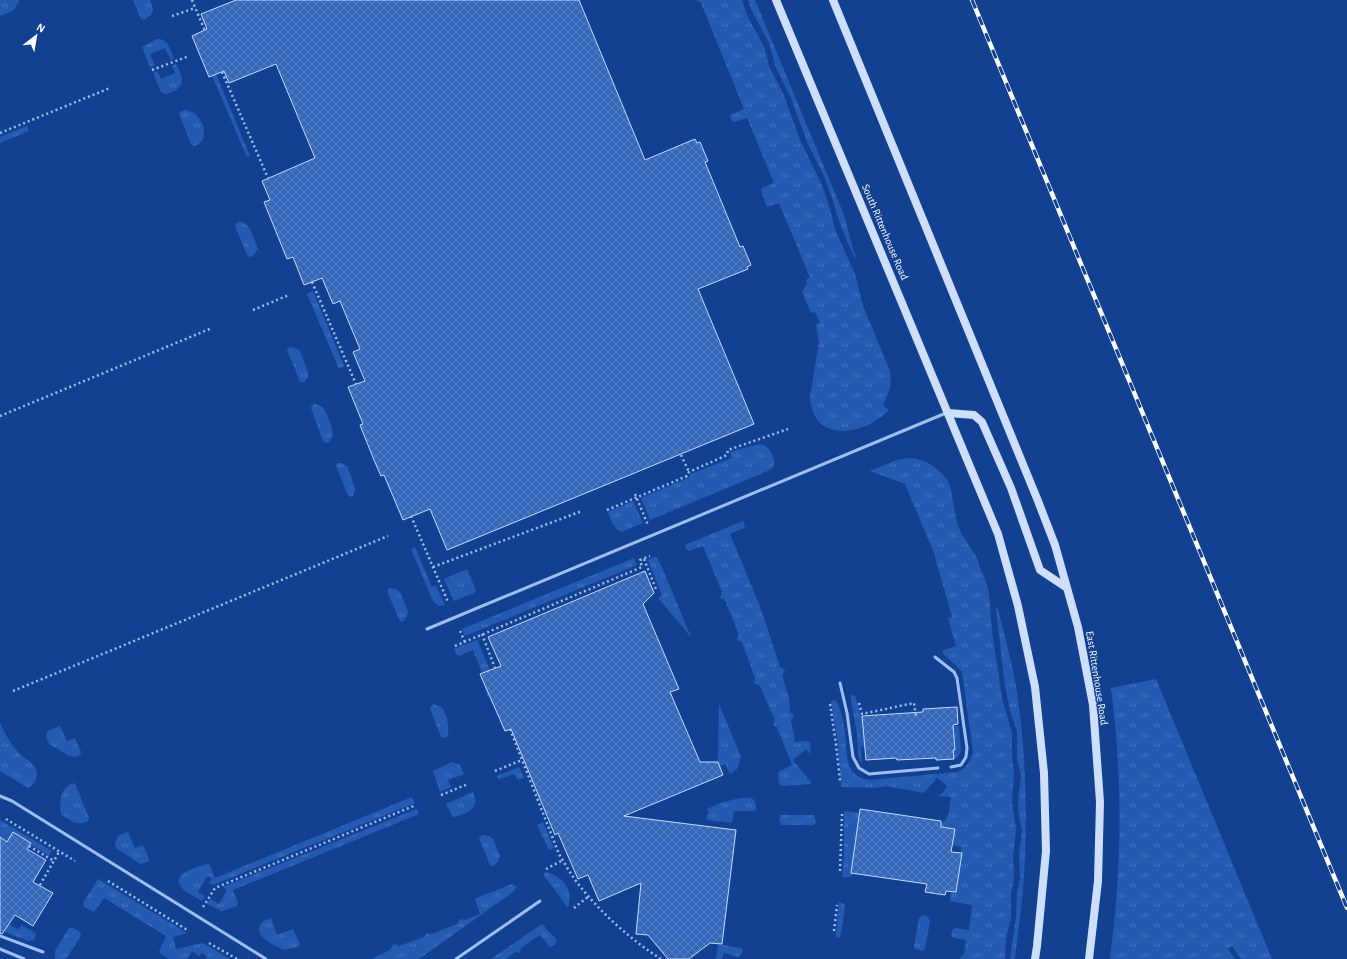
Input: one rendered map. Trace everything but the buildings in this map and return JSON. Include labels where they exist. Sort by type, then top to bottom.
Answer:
[{"type":"main road","name":"South Rittenhouse Road","points":[[776,0],[973,473],[1000,541],[1018,606],[1035,687],[1044,773],[1046,851],[1035,959]]},
{"type":"main road","name":"East Rittenhouse Road","points":[[833,0],[1055,545],[1078,627],[1093,705],[1100,802],[1098,881],[1089,959]]},
{"type":"main road","points":[[948,413],[974,415],[982,422],[1011,488],[1040,570],[1067,588]]},
{"type":"lane","points":[[427,629],[948,413]]},
{"type":"lane","points":[[935,657],[954,672],[957,678],[967,753],[961,765],[950,767]]},
{"type":"lane","points":[[840,683],[848,719],[852,757],[859,768],[869,774],[938,768]]},
{"type":"lane","points":[[0,797],[12,801],[266,959]]},
{"type":"lane","points":[[456,959],[540,901]]},
{"type":"lane","points":[[0,936],[43,952]]},
{"type":"lane","points":[[0,949],[24,959]]},
{"type":"path","points":[[192,0],[205,30]]},
{"type":"path","points":[[172,16],[195,8]]},
{"type":"path","points":[[152,70],[188,56]]},
{"type":"path","points":[[222,72],[268,178]]},
{"type":"path","points":[[0,133],[110,88]]},
{"type":"path","points":[[312,282],[356,384]]},
{"type":"path","points":[[253,310],[288,295]]},
{"type":"path","points":[[0,416],[212,328]]},
{"type":"path","points":[[607,510],[636,496],[687,476],[689,472],[728,455],[728,450],[788,429]]},
{"type":"path","points":[[681,455],[689,472]]},
{"type":"path","points":[[636,496],[652,536]]},
{"type":"path","points":[[433,567],[582,511]]},
{"type":"path","points":[[411,516],[448,602]]},
{"type":"path","points":[[13,691],[388,536]]},
{"type":"path","points":[[455,646],[642,566],[640,560],[650,556]]},
{"type":"path","points":[[644,558],[656,589],[653,590]]},
{"type":"path","points":[[460,631],[465,642]]},
{"type":"path","points":[[482,634],[496,668]]},
{"type":"path","points":[[858,699],[862,714],[914,703],[916,717]]},
{"type":"path","points":[[830,704],[840,781]]},
{"type":"path","points":[[510,729],[559,854],[579,885],[604,913],[636,941],[661,959]]},
{"type":"path","points":[[495,771],[522,760]]},
{"type":"path","points":[[441,795],[468,784]]},
{"type":"path","points":[[197,916],[215,888],[416,805]]},
{"type":"path","points":[[840,871],[842,814]]},
{"type":"path","points":[[6,818],[75,861]]},
{"type":"path","points":[[29,846],[54,861]]},
{"type":"path","points":[[40,885],[59,852]]},
{"type":"path","points":[[546,869],[563,860]]},
{"type":"path","points":[[108,881],[189,931]]},
{"type":"path","points":[[574,908],[589,896]]},
{"type":"path","points":[[834,931],[837,905]]},
{"type":"path","points":[[209,943],[237,959]]},
{"type":"green space","points":[[0,0],[19,1],[14,10],[0,16]]},
{"type":"green space","points":[[133,0],[150,0],[153,9],[151,15],[144,20],[141,19]]},
{"type":"green space","points":[[696,0],[742,0],[746,13],[765,49],[769,66],[783,93],[800,140],[821,183],[836,232],[855,274],[863,306],[890,371],[890,389],[883,405],[889,410],[879,419],[867,426],[854,430],[841,431],[830,429],[820,423],[813,412],[810,397],[819,342],[816,325],[820,323],[815,312],[811,313],[802,292],[807,283],[806,280],[810,277],[779,203],[767,207],[761,190],[762,188],[774,183],[747,118],[734,122],[731,120],[730,115],[744,109],[701,3]]},
{"type":"green space","points":[[748,0],[755,0],[844,215],[856,260],[846,239],[824,176],[807,142],[791,98],[776,68],[769,43],[751,9]]},
{"type":"green space","points":[[157,39],[161,39],[167,43],[174,59],[171,60],[165,48],[150,54],[155,65],[150,67],[142,47]]},
{"type":"green space","points":[[176,64],[182,83],[176,90],[165,94],[161,92],[153,73],[157,71],[161,79],[175,73],[172,66]]},
{"type":"green space","points":[[216,74],[250,156],[247,157],[212,76]]},
{"type":"green space","points":[[185,110],[196,115],[203,126],[203,138],[200,143],[194,146],[191,144],[179,114]]},
{"type":"green space","points":[[27,126],[29,131],[0,143],[0,137]]},
{"type":"green space","points":[[237,222],[242,222],[251,231],[258,249],[253,256],[250,257],[247,255],[235,226]]},
{"type":"green space","points":[[313,291],[344,366],[339,369],[307,294]]},
{"type":"green space","points":[[290,347],[300,351],[308,372],[308,377],[304,382],[300,382],[288,352],[287,349]]},
{"type":"green space","points":[[315,404],[323,407],[331,425],[331,438],[329,442],[326,443],[323,441],[311,408],[312,405]]},
{"type":"green space","points":[[760,444],[766,446],[772,455],[774,465],[770,470],[650,520],[641,498],[690,477],[691,474],[732,458],[730,452]]},
{"type":"green space","points":[[909,458],[922,460],[933,466],[942,474],[950,485],[957,523],[961,533],[977,558],[989,593],[992,632],[1002,698],[1012,733],[1014,773],[1012,803],[1016,829],[1013,857],[1014,879],[1011,893],[1011,918],[1006,938],[1005,959],[959,959],[964,954],[966,940],[951,936],[953,929],[955,928],[969,930],[972,905],[950,901],[951,891],[956,892],[962,853],[961,847],[952,845],[954,829],[940,827],[941,823],[948,816],[951,797],[938,796],[939,794],[941,795],[947,786],[937,778],[924,793],[886,786],[875,788],[841,787],[838,742],[831,702],[834,700],[838,704],[843,719],[848,763],[855,775],[862,778],[870,780],[957,772],[968,764],[973,752],[962,672],[942,652],[956,646],[948,618],[952,617],[934,553],[905,484],[870,471],[897,460]]},
{"type":"green space","points":[[337,463],[347,466],[355,488],[355,492],[352,497],[348,495],[336,466]]},
{"type":"green space","points":[[633,501],[643,523],[622,532],[619,531],[611,521],[608,512]]},
{"type":"green space","points":[[743,521],[745,525],[744,528],[730,534],[761,609],[780,667],[785,670],[782,675],[789,698],[790,712],[794,716],[791,720],[795,742],[808,741],[810,743],[811,754],[806,749],[793,760],[811,784],[783,786],[779,784],[778,772],[792,765],[777,727],[773,725],[775,720],[760,686],[754,683],[755,678],[742,642],[737,640],[739,635],[725,600],[720,598],[722,592],[703,546],[689,551],[686,549],[685,545]]},
{"type":"green space","points":[[415,547],[432,587],[436,586],[445,605],[438,605],[432,599],[411,549]]},
{"type":"green space","points":[[656,556],[691,637],[658,598],[662,595],[648,560]]},
{"type":"green space","points":[[634,558],[637,565],[465,636],[462,629]]},
{"type":"green space","points":[[467,569],[476,590],[474,593],[454,601],[444,579]]},
{"type":"green space","points":[[389,588],[396,589],[400,592],[408,612],[407,617],[402,622],[400,621],[387,591]]},
{"type":"green space","points":[[997,606],[1016,686],[1025,771],[1026,835],[1021,908],[1015,959],[1010,959],[1020,878],[1019,856],[1022,829],[1019,818],[1018,802],[1021,776],[1017,757],[1017,731],[1010,711],[1005,686],[996,610]]},
{"type":"green space","points":[[477,640],[490,670],[498,694],[487,697],[482,673],[473,650],[459,656],[456,654],[454,649]]},
{"type":"green space","points":[[1156,679],[1272,959],[1241,959],[1232,946],[1228,949],[1235,959],[1110,959],[1117,890],[1120,824],[1118,756],[1111,688]]},
{"type":"green space","points":[[852,695],[855,696],[860,716],[862,716],[865,747],[861,747],[862,763],[858,753],[857,734],[851,701]]},
{"type":"green space","points":[[433,704],[442,708],[445,714],[448,723],[446,738],[441,737],[430,708]]},
{"type":"green space","points":[[719,704],[741,757],[737,769],[730,774],[725,764],[720,766],[718,762]]},
{"type":"green space","points":[[0,723],[15,749],[32,763],[36,770],[36,780],[28,788],[0,771]]},
{"type":"green space","points":[[60,726],[67,741],[75,738],[81,752],[80,755],[75,757],[70,756],[49,744],[46,736],[48,731]]},
{"type":"green space","points":[[953,726],[959,726],[961,751],[958,757],[954,759],[953,750],[955,750]]},
{"type":"green space","points":[[452,762],[460,765],[464,774],[448,780],[451,787],[440,792],[433,771]]},
{"type":"green space","points":[[519,767],[524,778],[518,780],[514,774],[498,779],[497,776]]},
{"type":"green space","points":[[73,783],[76,786],[89,818],[88,821],[84,823],[74,822],[61,814],[61,796],[65,788]]},
{"type":"green space","points":[[473,792],[475,798],[474,807],[463,814],[453,817],[446,804]]},
{"type":"green space","points":[[412,797],[415,803],[213,885],[209,883],[212,878],[207,876],[198,892],[205,896],[202,901],[185,891],[179,884],[181,875],[191,869],[207,864],[210,865],[215,878]]},
{"type":"green space","points":[[740,798],[754,800],[756,810],[734,811],[732,823],[707,820],[707,814],[709,813],[707,809],[720,803]]},
{"type":"green space","points":[[417,809],[419,814],[233,890],[238,903],[237,906],[222,911],[207,904],[210,899],[219,904],[227,890],[223,887]]},
{"type":"green space","points":[[844,811],[860,813],[851,872],[854,873],[850,877],[842,877],[844,858]]},
{"type":"green space","points":[[781,815],[814,815],[816,822],[814,825],[781,825],[779,818]]},
{"type":"green space","points":[[0,820],[52,851],[49,856],[30,844],[31,842],[13,832],[7,842],[0,837]]},
{"type":"green space","points":[[543,822],[554,848],[549,850],[537,825]]},
{"type":"green space","points":[[128,832],[135,848],[143,845],[149,859],[148,862],[140,864],[116,848],[115,842],[118,836]]},
{"type":"green space","points":[[482,835],[489,836],[493,839],[500,856],[498,862],[493,866],[490,865],[479,838]]},
{"type":"green space","points":[[547,872],[559,878],[566,885],[569,895],[568,908],[543,874]]},
{"type":"green space","points":[[98,879],[187,933],[173,937],[176,949],[203,943],[230,959],[206,959],[207,956],[202,953],[199,956],[192,951],[187,959],[169,959],[159,952],[166,936],[104,898],[94,912],[84,907],[83,903]]},
{"type":"green space","points":[[512,884],[517,887],[513,892],[419,959],[372,959],[390,950],[394,944],[399,946],[424,937],[427,933],[432,934],[457,924],[460,919],[465,920],[480,914],[475,900],[476,898]]},
{"type":"green space","points":[[839,902],[844,904],[845,907],[841,934],[839,938],[836,937]]},
{"type":"green space","points":[[923,915],[927,916],[930,921],[925,948],[923,951],[915,949],[914,947],[919,918]]},
{"type":"green space","points":[[271,918],[277,935],[293,929],[300,944],[298,947],[284,950],[263,937],[259,929],[260,925],[263,921]]},
{"type":"green space","points":[[9,924],[19,930],[21,925],[35,933],[36,935],[34,940],[28,941],[0,930],[0,925],[6,928]]},
{"type":"green space","points":[[542,924],[557,940],[551,947],[540,935],[521,948],[520,953],[515,952],[506,959],[491,959]]},
{"type":"green space","points":[[69,928],[73,928],[80,932],[81,936],[66,959],[55,959],[55,951]]},
{"type":"green space","points":[[718,944],[741,948],[743,951],[738,957],[724,953],[722,959],[716,959]]},
{"type":"railway","points":[[972,0],[1347,908]]}]
